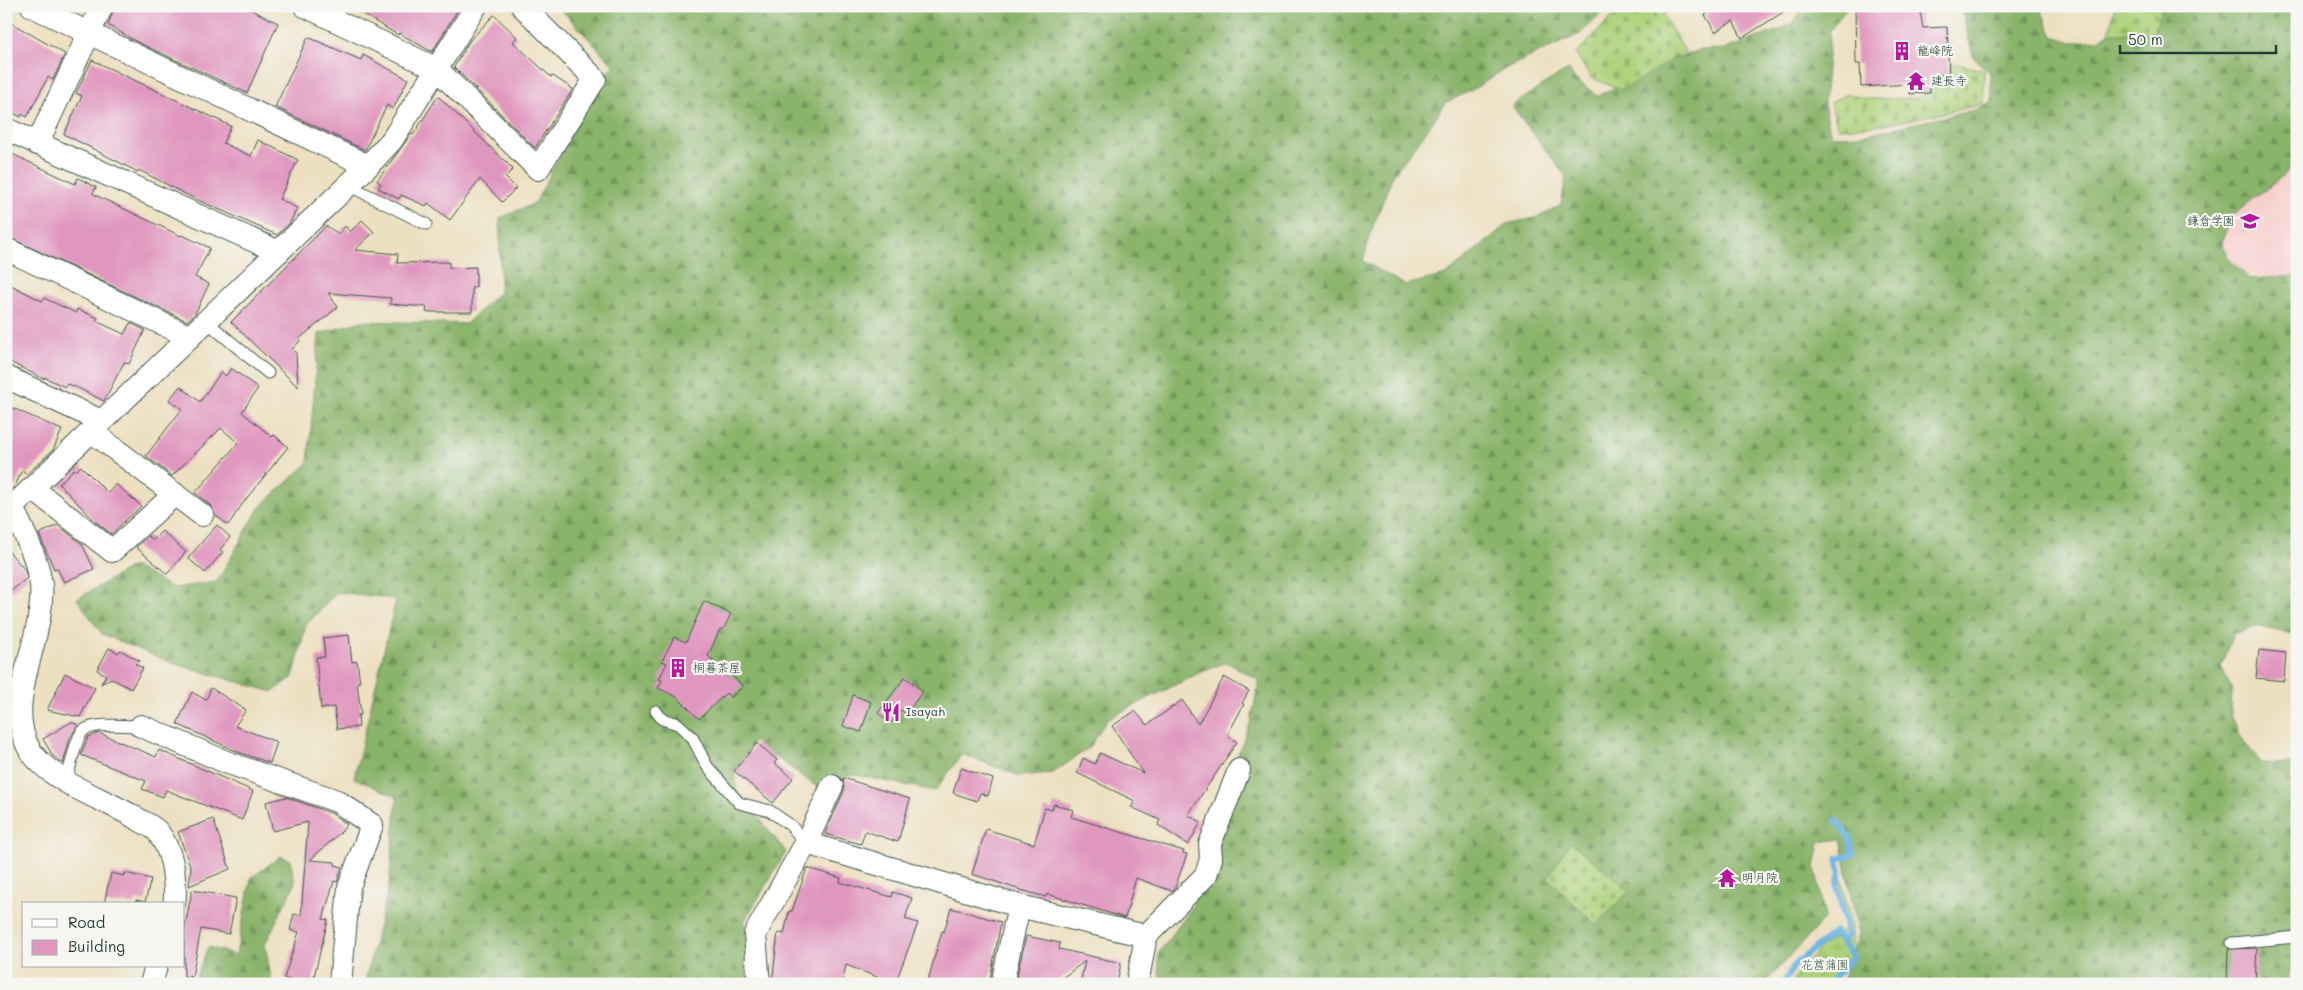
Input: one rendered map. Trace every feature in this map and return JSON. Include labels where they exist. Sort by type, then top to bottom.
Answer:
[{"type":"street","points":[[32,6],[368,166]]},
{"type":"street","points":[[37,144],[102,6]]},
{"type":"street","points":[[306,6],[437,69],[538,169],[595,79],[522,6]]},
{"type":"street","points":[[174,902],[176,896],[173,861],[157,831],[112,804],[66,782],[44,767],[30,752],[20,734],[16,712],[20,679],[38,626],[41,585],[31,549],[8,508],[32,488],[368,166],[392,140],[476,6]]},
{"type":"street","points":[[6,129],[279,252]]},
{"type":"street","points":[[6,249],[190,337]]},
{"type":"street","points":[[6,376],[96,426],[202,515]]},
{"type":"street","points":[[32,488],[112,551],[175,494]]},
{"type":"street","points":[[141,726],[226,762],[337,801],[372,825],[349,887],[340,984]]},
{"type":"street","points":[[1137,984],[1146,936],[1206,875],[1212,859],[1210,844],[1239,770]]},
{"type":"street","points":[[759,984],[755,934],[806,843],[832,786]]},
{"type":"street","points":[[806,843],[1019,906],[1146,936]]},
{"type":"street","points":[[1002,984],[1019,906]]},
{"type":"street","points":[[151,984],[155,968]]},
{"type":"lane","points":[[348,185],[426,224]]},
{"type":"lane","points":[[206,321],[268,373]]},
{"type":"lane","points":[[656,712],[662,719],[678,724],[692,736],[706,766],[739,802],[770,811],[790,824],[806,843]]},
{"type":"lane","points":[[66,782],[82,731],[98,726],[141,726]]},
{"type":"lane","points":[[2232,943],[2297,937]]},
{"type":"shaded area","name":"鎌倉学園","points":[[2297,129],[2297,276],[2275,277],[2251,273],[2210,297],[2172,236]]},
{"type":"green space","points":[[558,6],[1609,6],[1580,34],[1508,67],[1472,90],[1445,103],[1393,175],[1373,226],[1363,261],[1405,285],[1446,275],[1507,224],[1538,217],[1561,205],[1566,177],[1512,106],[1555,77],[1569,70],[1575,79],[1598,96],[1672,59],[1700,50],[1725,49],[1779,30],[1793,23],[1802,6],[1848,6],[1830,30],[1824,105],[1831,136],[1863,135],[1979,109],[1992,102],[1990,73],[1973,57],[1961,6],[2039,6],[2053,36],[2072,42],[2098,40],[2109,33],[2154,33],[2162,6],[2297,6],[2297,156],[2292,165],[2278,180],[2235,214],[2222,242],[2228,257],[2249,279],[2297,276],[2297,635],[2255,626],[2233,634],[2221,666],[2232,689],[2231,714],[2241,737],[2260,763],[2297,764],[2297,965],[2288,975],[2286,984],[1841,984],[1859,934],[1841,839],[1820,842],[1815,867],[1825,918],[1764,984],[1160,984],[1158,954],[1192,908],[1210,844],[1217,807],[1251,722],[1259,680],[1226,662],[1199,673],[1107,719],[1090,747],[1053,773],[1019,776],[962,754],[935,791],[855,775],[825,781],[820,789],[754,741],[734,771],[737,790],[786,852],[745,920],[749,984],[366,984],[366,977],[389,885],[397,797],[354,778],[396,599],[337,592],[306,625],[293,677],[273,692],[172,663],[102,634],[77,599],[133,566],[173,588],[217,582],[259,508],[308,463],[319,334],[362,321],[466,324],[500,291],[500,218],[535,203],[590,99],[613,65]]},
{"type":"green space","points":[[1628,6],[1673,6],[1663,15],[1685,51],[1623,90],[1591,78],[1576,54],[1612,17]]},
{"type":"green space","points":[[2115,6],[2162,6],[2154,33],[2109,33]]},
{"type":"green space","points":[[1954,63],[1984,70],[1984,104],[1893,123],[1838,128],[1830,102],[1848,94],[1868,99],[1918,98]]},
{"type":"green space","points":[[1570,842],[1630,890],[1596,925],[1548,878]]},
{"type":"green space","points":[[281,856],[290,860],[295,883],[265,944],[272,984],[193,984],[208,947],[236,955],[251,878]]},
{"type":"green space","name":"花菖蒲園","points":[[1840,872],[1852,927],[1853,956],[1829,984],[1797,984],[1792,980],[1821,947],[1844,930],[1837,886]]},
{"type":"building","points":[[115,6],[243,6],[278,23],[247,93],[137,42],[108,25]]},
{"type":"building","points":[[349,6],[460,6],[432,52],[399,33],[398,35]]},
{"type":"building","points":[[1718,6],[1793,6],[1742,38],[1733,21],[1715,32],[1705,15]]},
{"type":"building","name":"龍峰院","points":[[1855,6],[1919,6],[1923,28],[1947,27],[1949,75],[1930,75],[1930,93],[1910,94],[1910,84],[1861,87],[1860,64],[1856,64]]},
{"type":"building","points":[[494,15],[517,37],[513,42],[551,77],[553,76],[573,89],[535,148],[454,67],[470,40]]},
{"type":"building","points":[[6,20],[65,54],[53,80],[48,77],[27,117],[22,114],[21,117],[6,109]]},
{"type":"building","points":[[308,37],[361,60],[363,55],[408,79],[393,109],[387,105],[365,150],[275,107]]},
{"type":"building","points":[[92,60],[231,126],[223,143],[251,156],[258,140],[298,160],[279,199],[297,208],[290,223],[277,235],[191,197],[139,170],[138,172],[64,134],[82,96],[76,93]]},
{"type":"building","points":[[438,96],[513,169],[505,177],[516,188],[502,202],[480,179],[450,220],[428,203],[426,206],[401,195],[399,199],[378,188],[381,184],[377,181],[411,134],[413,135]]},
{"type":"building","points":[[6,151],[75,184],[78,178],[96,187],[93,194],[210,248],[195,277],[209,284],[195,314],[187,321],[6,236]]},
{"type":"building","points":[[362,220],[374,232],[355,250],[398,254],[397,263],[449,262],[449,268],[476,267],[476,287],[472,287],[472,312],[426,312],[427,307],[390,304],[391,298],[328,293],[338,307],[299,339],[300,341],[292,349],[296,353],[298,387],[231,322],[326,226],[339,234],[345,226],[350,232]]},
{"type":"building","points":[[11,285],[42,301],[44,298],[76,313],[77,309],[98,318],[96,321],[124,334],[130,323],[145,330],[129,364],[124,362],[104,401],[76,387],[67,384],[65,387],[44,377],[44,379],[6,360],[6,295]]},
{"type":"building","points":[[231,368],[258,388],[242,412],[272,437],[274,435],[288,447],[246,499],[228,525],[215,515],[210,505],[195,493],[238,443],[221,428],[172,476],[146,456],[182,409],[169,400],[180,386],[200,402],[221,372],[226,376]]},
{"type":"building","points":[[6,405],[62,430],[53,450],[27,474],[22,470],[15,486],[9,492],[6,491]]},
{"type":"building","points":[[81,466],[108,493],[116,484],[141,506],[111,534],[96,522],[59,484],[74,469],[76,471]]},
{"type":"building","points":[[58,525],[82,544],[94,569],[64,582],[57,568],[54,569],[39,534]]},
{"type":"building","points":[[217,525],[230,537],[220,550],[223,552],[205,573],[188,558]]},
{"type":"building","points":[[162,531],[186,552],[167,574],[136,547],[148,536],[153,540]]},
{"type":"building","points":[[6,548],[25,570],[27,578],[6,595]]},
{"type":"building","points":[[704,601],[731,614],[723,630],[720,629],[708,656],[729,676],[730,674],[743,686],[731,698],[726,693],[699,719],[677,697],[658,688],[662,680],[659,679],[667,663],[662,661],[674,637],[686,642]]},
{"type":"building","points":[[349,635],[352,662],[357,661],[360,682],[357,682],[361,715],[358,715],[359,727],[337,729],[334,707],[321,709],[316,657],[325,657],[323,638]]},
{"type":"building","points":[[109,648],[118,653],[120,650],[140,661],[135,664],[143,668],[131,689],[111,678],[101,684],[106,675],[97,670]]},
{"type":"building","points":[[2259,650],[2286,653],[2284,681],[2256,678]]},
{"type":"building","points":[[65,673],[95,688],[80,717],[47,710]]},
{"type":"building","points":[[905,677],[923,691],[906,714],[901,710],[891,723],[878,713]]},
{"type":"building","points":[[1224,677],[1249,691],[1227,736],[1237,742],[1188,815],[1201,822],[1188,845],[1158,825],[1160,820],[1131,807],[1135,801],[1077,773],[1083,758],[1095,764],[1100,753],[1143,773],[1112,726],[1135,711],[1147,725],[1182,700],[1198,724]]},
{"type":"building","points":[[211,688],[246,710],[235,726],[277,742],[270,763],[238,752],[177,724],[192,692],[206,700]]},
{"type":"building","points":[[853,695],[871,702],[861,732],[843,726]]},
{"type":"building","points":[[71,722],[78,725],[70,738],[63,764],[53,756],[43,739]]},
{"type":"building","points":[[99,733],[156,757],[159,750],[253,791],[242,820],[166,790],[163,797],[142,789],[146,781],[81,755],[88,737]]},
{"type":"building","points":[[757,743],[777,760],[774,763],[793,778],[773,803],[734,771]]},
{"type":"building","points":[[961,768],[993,779],[988,796],[980,793],[977,801],[953,793]]},
{"type":"building","points":[[843,778],[910,799],[898,842],[865,831],[861,844],[825,834],[844,791]]},
{"type":"building","points":[[286,797],[331,813],[347,824],[341,832],[310,860],[335,862],[335,865],[342,867],[337,882],[334,881],[323,919],[328,920],[312,984],[301,984],[284,978],[299,932],[290,930],[294,914],[301,916],[308,822],[273,831],[266,802]]},
{"type":"building","points":[[1054,804],[1073,810],[1071,817],[1184,851],[1183,853],[1187,854],[1175,888],[1172,891],[1136,878],[1125,918],[1047,894],[1046,897],[1024,891],[972,874],[986,829],[1034,844],[1045,808],[1052,810]]},
{"type":"building","points":[[213,819],[230,869],[189,886],[191,868],[178,832]]},
{"type":"building","points":[[807,868],[841,878],[840,882],[892,897],[893,892],[912,898],[905,919],[918,923],[895,984],[846,965],[842,984],[772,984],[778,933],[784,934],[789,911],[792,911]]},
{"type":"building","points":[[111,873],[124,876],[125,873],[151,879],[145,902],[136,900],[136,902],[104,902]]},
{"type":"building","points":[[192,890],[236,898],[229,934],[201,929],[192,977],[184,976],[185,927]]},
{"type":"building","points":[[951,908],[1001,922],[989,984],[927,984],[942,931],[944,932]]},
{"type":"building","points":[[1026,936],[1060,943],[1059,949],[1121,963],[1117,984],[1080,984],[1085,961],[1054,984],[1015,984]]},
{"type":"building","points":[[2257,948],[2255,984],[2227,984],[2228,949]]},
{"type":"waterway","points":[[1786,984],[1784,982],[1795,964],[1835,932],[1842,943],[1848,935],[1837,886],[1840,872],[1837,859],[1853,854],[1849,837],[1836,820]]},
{"type":"waterway","points":[[1829,984],[1853,956],[1842,943]]},
{"type":"place","name":"龍峰院","points":[[1902,51]]},
{"type":"place","name":"建長寺","points":[[1916,81]]},
{"type":"place","name":"鎌倉学園","points":[[2250,221]]},
{"type":"place","name":"桐暮茶屋","points":[[678,668]]},
{"type":"place","name":"Isayah","points":[[891,712]]},
{"type":"place","name":"明月院","points":[[1727,878]]}]
